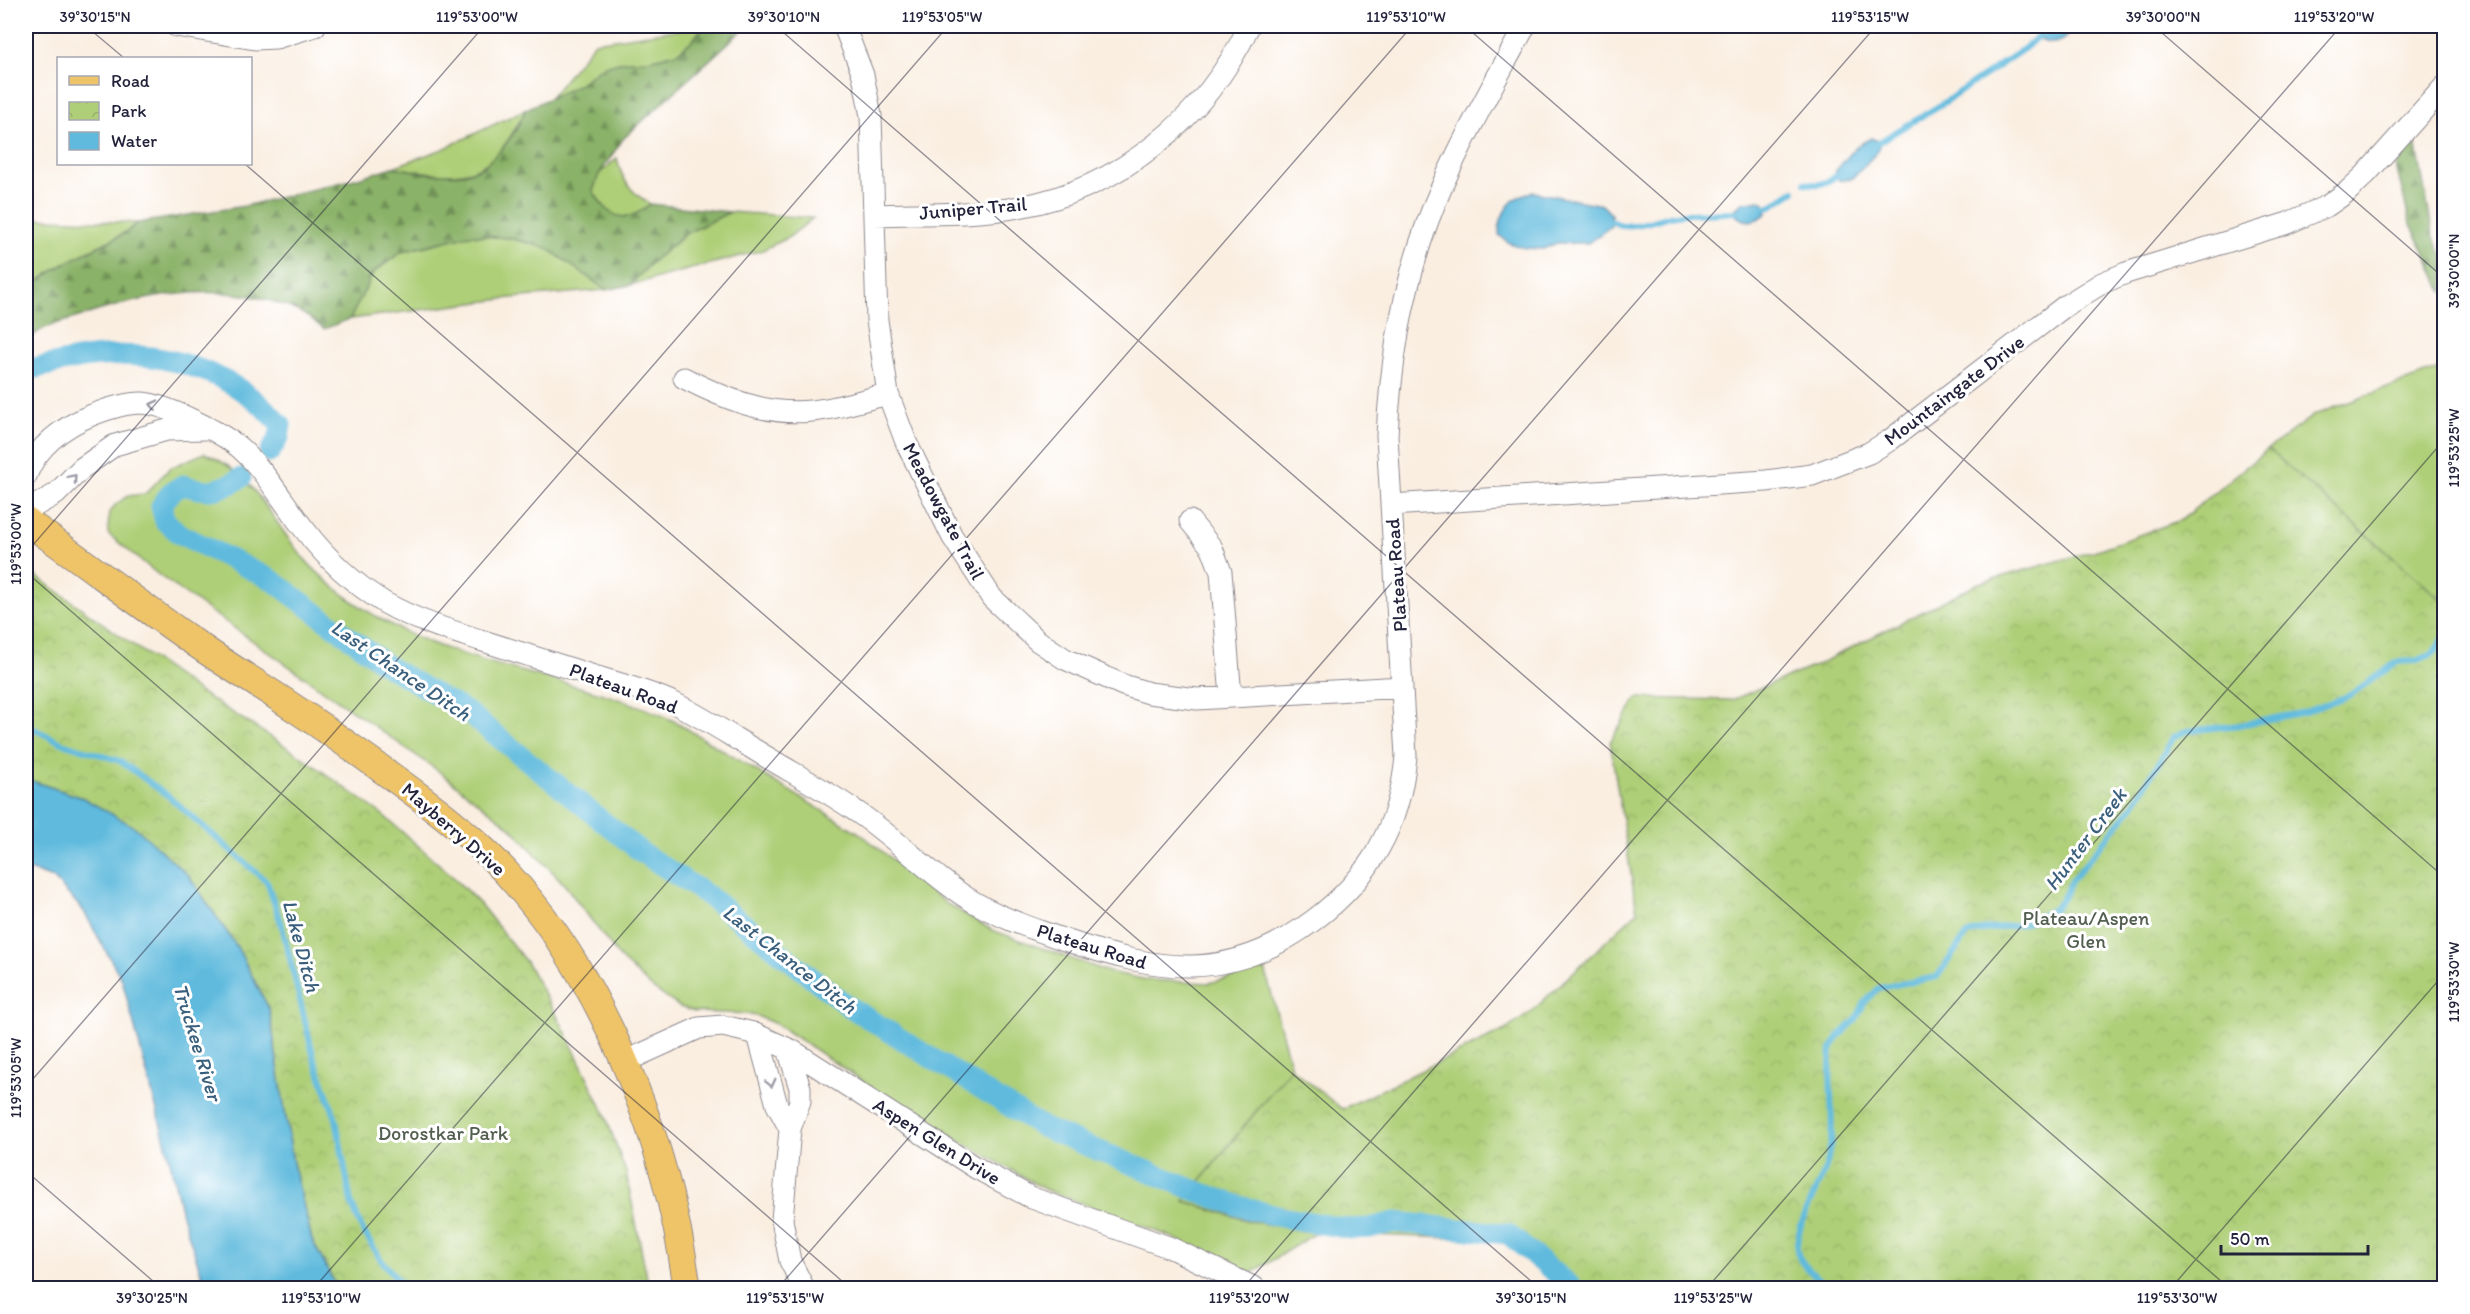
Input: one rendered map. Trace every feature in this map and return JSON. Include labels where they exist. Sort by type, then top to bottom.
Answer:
[{"type":"main road","name":"Mayberry Drive","points":[[26,521],[198,645],[368,759],[460,829],[520,887],[546,923],[588,990],[624,1062],[658,1155],[672,1206],[687,1288]]},
{"type":"street","points":[[176,26],[255,39],[276,38],[315,26]]},
{"type":"street","name":"Meadowgate Trail","points":[[844,26],[855,50],[870,106],[877,320],[888,394],[906,442],[952,536],[992,598],[1014,621],[1065,659],[1122,685],[1176,697],[1231,697],[1402,687]]},
{"type":"street","name":"Juniper Trail","points":[[874,214],[992,211],[1048,201],[1095,183],[1127,165],[1170,133],[1205,96],[1224,71],[1249,26]]},
{"type":"street","name":"Plateau Road","points":[[26,476],[33,456],[77,421],[122,405],[143,403],[164,408],[225,437],[250,458],[304,530],[335,565],[390,606],[449,630],[626,684],[672,702],[857,812],[888,834],[946,883],[979,905],[1024,926],[1125,960],[1184,967],[1239,960],[1290,937],[1340,899],[1368,867],[1380,849],[1399,800],[1406,756],[1387,436],[1399,322],[1414,262],[1443,183],[1525,26]]},
{"type":"street","name":"Mountaingate Drive","points":[[1391,505],[1766,481],[1812,475],[1837,466],[1869,453],[1890,440],[2065,306],[2092,288],[2126,273],[2288,223],[2327,206],[2347,192],[2366,174],[2445,87]]},
{"type":"street","points":[[684,378],[748,405],[785,411],[812,411],[888,394]]},
{"type":"street","name":"Plateau Road","points":[[26,511],[57,494],[82,468],[115,445],[166,430],[207,429]]},
{"type":"street","points":[[1190,521],[1212,548],[1221,572],[1231,697]]},
{"type":"street","name":"Aspen Glen Drive","points":[[624,1062],[699,1028],[723,1026],[758,1035],[788,1049],[976,1167],[1032,1198],[1171,1248],[1255,1288]]},
{"type":"street","points":[[758,1035],[777,1105],[790,1129]]},
{"type":"street","points":[[788,1049],[800,1088],[800,1101],[790,1129],[782,1220],[790,1261],[804,1288]]},
{"type":"green space","points":[[703,26],[694,39],[677,53],[602,67],[578,85],[550,98],[595,42]]},
{"type":"green space","points":[[703,26],[747,26],[623,139],[599,174],[593,191],[605,208],[618,216],[633,215],[650,204],[730,212],[687,233],[652,262],[630,285],[606,290],[547,248],[510,238],[470,235],[401,252],[374,272],[350,319],[324,329],[301,313],[272,301],[218,292],[190,293],[162,296],[108,308],[45,328],[26,343],[26,291],[62,265],[119,236],[138,223],[245,206],[355,179],[393,167],[432,174],[464,174],[482,168],[501,150],[516,130],[526,109],[578,85],[602,67],[677,53],[694,39]]},
{"type":"green space","points":[[526,109],[500,151],[487,163],[473,170],[458,174],[440,174],[393,167],[443,149]]},
{"type":"green space","points":[[2416,142],[2433,235],[2444,258],[2444,293],[2409,220],[2396,166]]},
{"type":"green space","points":[[617,158],[621,173],[628,185],[650,204],[641,211],[625,217],[611,213],[593,191],[599,174]]},
{"type":"green space","points":[[730,212],[813,218],[789,237],[763,250],[630,285],[652,262],[687,233]]},
{"type":"green space","points":[[26,218],[138,223],[117,237],[66,263],[26,291]]},
{"type":"green space","points":[[470,235],[510,238],[547,248],[606,290],[511,298],[350,319],[374,272],[402,252]]},
{"type":"green space","points":[[2444,367],[2444,591],[2438,597],[2268,449],[2314,415]]},
{"type":"green space","name":"Plateau/Aspen Glen","points":[[2268,449],[2444,602],[2444,1288],[1561,1288],[1505,1243],[1479,1239],[1316,1233],[1250,1221],[1184,1201],[1291,1068],[1342,1109],[1505,1030],[1530,1013],[1637,912],[1610,742],[1637,698],[1732,700],[1815,666],[1979,583],[2097,550],[2181,520]]},
{"type":"green space","points":[[204,453],[220,461],[246,482],[297,550],[324,579],[377,617],[412,635],[448,649],[601,693],[674,721],[861,834],[947,904],[992,930],[1109,972],[1148,980],[1209,983],[1265,969],[1291,1068],[1184,1201],[1250,1221],[1316,1233],[1250,1274],[1169,1236],[1046,1190],[908,1111],[776,1024],[752,1014],[695,1012],[680,1007],[652,988],[620,958],[564,884],[510,827],[437,770],[160,576],[108,534],[109,513],[116,504],[128,496],[145,494],[170,468]]},
{"type":"green space","name":"Dorostkar Park","points":[[26,569],[201,693],[298,754],[383,815],[449,873],[480,904],[526,962],[562,1025],[605,1114],[626,1173],[649,1288],[337,1288],[312,1240],[293,1163],[269,1009],[237,947],[188,875],[83,798],[26,779]]},
{"type":"water","points":[[2041,26],[2074,26],[2061,41],[2047,43],[2038,36]]},
{"type":"water","points":[[1871,138],[1879,142],[1879,150],[1853,178],[1840,181],[1836,176],[1836,170],[1858,145]]},
{"type":"water","points":[[1534,192],[1602,205],[1611,214],[1611,226],[1588,243],[1557,243],[1543,249],[1525,248],[1509,243],[1499,235],[1504,212],[1519,196]]},
{"type":"water","points":[[1759,200],[1765,203],[1767,213],[1758,219],[1750,221],[1741,219],[1732,212],[1742,203]]},
{"type":"water","name":"Truckee River","points":[[26,779],[83,798],[135,827],[188,875],[237,947],[269,1009],[293,1163],[312,1240],[337,1288],[206,1288],[182,1215],[168,1152],[122,980],[83,910],[53,878],[26,869]]},
{"type":"waterway","points":[[1879,142],[1942,104],[2025,48],[2038,36]]},
{"type":"waterway","points":[[1805,183],[1822,184],[1836,176]]},
{"type":"waterway","points":[[1768,208],[1794,191]]},
{"type":"waterway","points":[[1612,221],[1620,225],[1632,225],[1676,215],[1732,212]]},
{"type":"waterway","name":"Last Chance Ditch","points":[[26,370],[84,358],[128,355],[177,362],[201,370],[223,379],[244,392],[281,425],[279,437],[270,452]]},
{"type":"waterway","name":"Last Chance Ditch","points":[[241,478],[213,490],[183,485],[171,492],[161,506],[165,521],[180,534],[272,580],[389,667],[467,712],[641,852],[707,895],[848,1006],[1044,1128],[1194,1190],[1239,1206],[1281,1217],[1351,1229],[1369,1228],[1395,1222],[1508,1234],[1573,1288]]},
{"type":"waterway","name":"Hunter Creek","points":[[1828,1288],[1801,1260],[1798,1255],[1797,1241],[1811,1199],[1824,1172],[1831,1142],[1831,1049],[1839,1036],[1855,1021],[1865,1002],[1879,988],[1937,977],[1966,935],[1976,931],[2024,924],[2054,909],[2063,898],[2071,881],[2133,806],[2174,737],[2186,731],[2240,725],[2305,712],[2350,695],[2397,662],[2416,661],[2433,654],[2444,638]]},
{"type":"waterway","name":"Lake Ditch","points":[[26,725],[62,743],[120,761],[167,795],[267,882],[282,926],[314,1058],[336,1119],[351,1202],[362,1229],[381,1260],[405,1288]]}]
